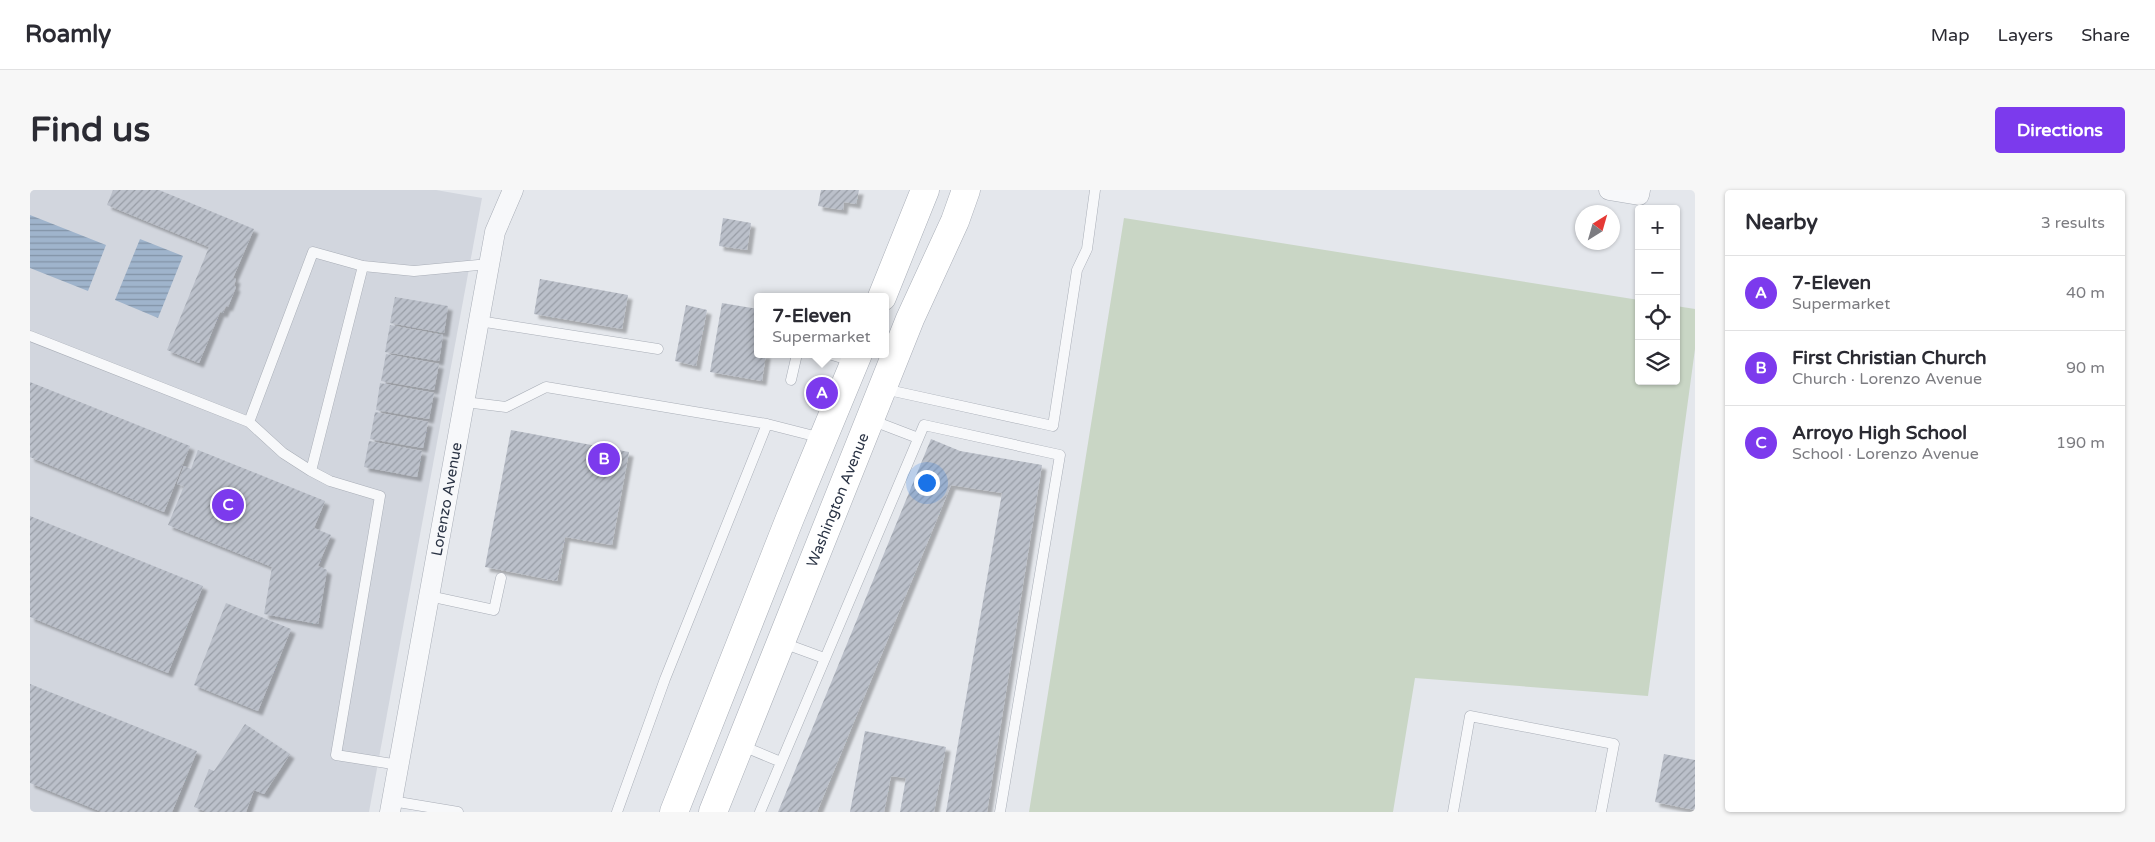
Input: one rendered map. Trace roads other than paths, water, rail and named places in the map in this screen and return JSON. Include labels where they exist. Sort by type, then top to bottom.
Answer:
[{"type":"main road","points":[[884,293],[925,190]]},
{"type":"main road","name":"Washington Avenue","points":[[713,812],[910,320],[955,221],[966,190]]},
{"type":"main road","points":[[674,812],[823,438],[847,358]]},
{"type":"street","name":"Lorenzo Avenue","points":[[391,807],[495,232],[514,190]]},
{"type":"street","points":[[1609,190],[1639,192]]},
{"type":"lane","points":[[883,388],[1053,426],[1077,270],[1087,249],[1095,190]]},
{"type":"lane","points":[[248,422],[313,252],[363,266],[414,271],[489,264]]},
{"type":"lane","points":[[311,471],[363,266]]},
{"type":"lane","points":[[479,320],[658,350]]},
{"type":"lane","points":[[30,336],[248,422],[283,452],[311,471],[330,481],[380,496],[336,755],[399,765]]},
{"type":"lane","points":[[791,380],[795,358]]},
{"type":"lane","points":[[465,402],[506,407],[546,387],[767,424],[823,438]]},
{"type":"lane","points":[[870,420],[918,438]]},
{"type":"lane","points":[[617,812],[665,679],[767,424]]},
{"type":"lane","points":[[760,812],[924,425],[1060,455],[1000,812]]},
{"type":"lane","points":[[429,596],[494,610],[501,578]]},
{"type":"lane","points":[[782,642],[824,658]]},
{"type":"lane","points":[[1452,812],[1470,716],[1614,744],[1601,812]]},
{"type":"lane","points":[[740,745],[781,762]]},
{"type":"lane","points":[[391,807],[458,812]]},
{"type":"water","points":[[30,215],[106,245],[88,291],[30,268]]},
{"type":"water","points":[[140,239],[183,256],[158,318],[115,300]]},
{"type":"place","name":"7-Eleven","points":[[822,393]]},
{"type":"place","name":"First Christian Church","points":[[604,459]]},
{"type":"place","name":"Arroyo High School","points":[[228,505]]}]
